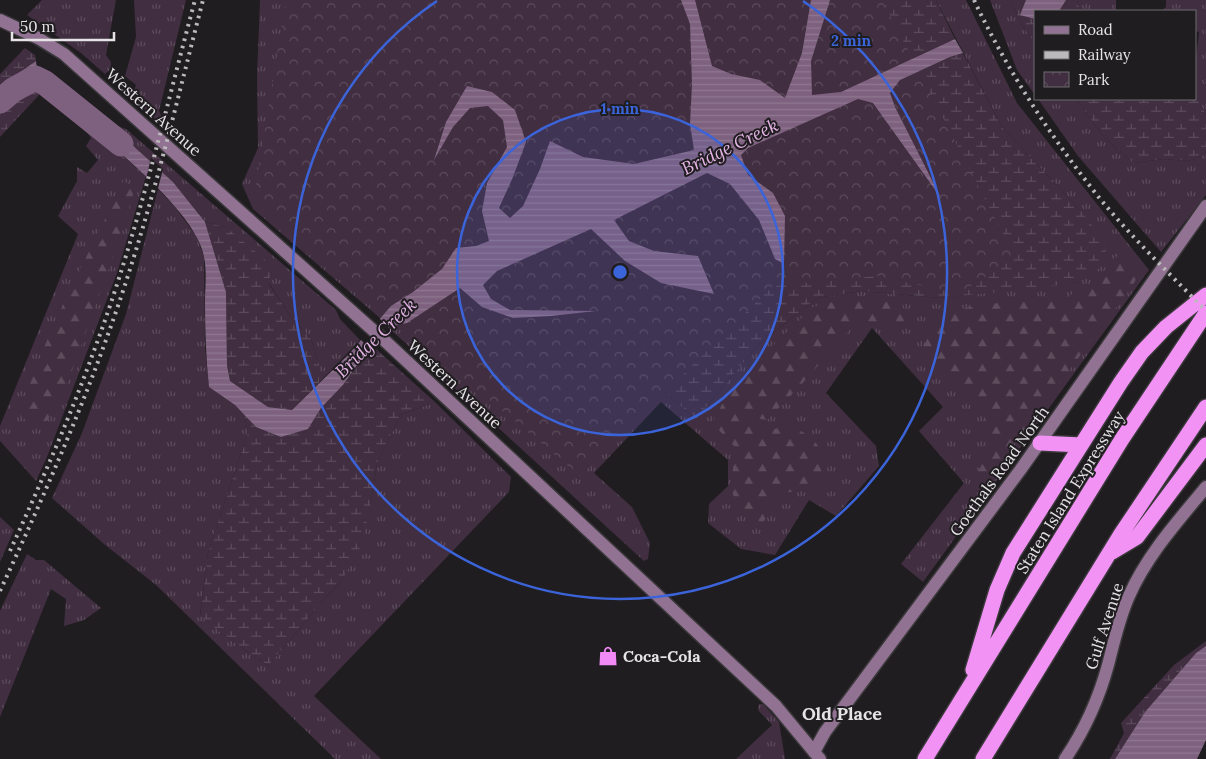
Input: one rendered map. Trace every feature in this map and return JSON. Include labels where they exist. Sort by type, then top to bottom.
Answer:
[{"type":"highway","points":[[967,691],[997,590],[1007,564],[1142,352],[1166,327],[1206,295]]},
{"type":"highway","name":"Staten Island Expressway","points":[[925,759],[1122,439],[1206,313]]},
{"type":"highway","points":[[983,759],[1146,497],[1206,407]]},
{"type":"highway","points":[[1040,443],[1081,445]]},
{"type":"highway","points":[[1111,553],[1137,537],[1206,445]]},
{"type":"street","name":"Western Avenue","points":[[0,20],[38,38],[64,54],[384,340],[776,706],[817,756]]},
{"type":"street","name":"Goethals Road North","points":[[817,756],[825,732],[1040,443],[1206,206]]},
{"type":"street","name":"Gulf Avenue","points":[[1065,759],[1098,696],[1123,612],[1134,584],[1161,543],[1206,487]]},
{"type":"green space","points":[[42,0],[116,0],[106,55],[111,62],[111,69],[105,74],[81,53],[27,15]]},
{"type":"green space","points":[[134,0],[186,0],[159,111],[162,117],[160,123],[131,100],[136,85],[125,76],[136,37]]},
{"type":"green space","points":[[260,0],[428,0],[391,306],[380,318],[253,209],[242,184],[258,148],[257,76]]},
{"type":"green space","points":[[286,0],[882,0],[1015,257],[959,294],[877,276],[773,286],[580,476],[253,201]]},
{"type":"green space","points":[[830,0],[936,0],[955,39],[841,92]]},
{"type":"green space","points":[[936,0],[966,0],[1017,103],[1149,270],[923,582],[901,564],[964,483],[919,431],[943,407],[872,328],[826,393],[876,446],[879,466],[836,516],[809,500],[775,555],[741,549],[708,523],[709,504],[728,486],[728,460],[661,402],[594,473],[632,507],[650,543],[648,559],[644,561],[390,329],[393,326],[407,323],[660,388],[696,419],[758,345],[817,298],[862,291],[940,298],[1078,282],[1080,210],[1002,127]]},
{"type":"green space","points":[[990,0],[1011,0],[1020,22],[1034,42],[1034,94],[1017,70]]},
{"type":"green space","points":[[1011,0],[1077,0],[1080,10],[1034,10],[1034,42],[1020,22]]},
{"type":"green space","points":[[1077,0],[1116,0],[1117,10],[1080,10]]},
{"type":"green space","points":[[1166,0],[1206,0],[1206,115],[1196,97],[1196,57],[1199,32],[1196,31],[1196,10],[1162,10],[1166,7]]},
{"type":"green space","points":[[25,48],[35,55],[36,61],[0,86],[0,74]]},
{"type":"green space","points":[[963,53],[1002,127],[1080,210],[1105,242],[1107,263],[1078,282],[1046,287],[940,298],[862,291],[817,298],[758,345],[696,419],[660,388],[900,80]]},
{"type":"green space","points":[[39,84],[39,95],[0,137],[0,114]]},
{"type":"green space","points":[[1196,96],[1206,115],[1205,154],[1189,161],[1163,159],[1133,163],[1103,136],[1077,100],[1196,100]]},
{"type":"green space","points":[[1039,100],[1077,100],[1103,136],[1133,163],[1163,159],[1189,161],[1205,154],[1206,151],[1206,195],[1161,252],[1078,156]]},
{"type":"green space","points":[[79,121],[84,122],[146,176],[117,273],[47,457],[36,481],[0,441],[0,426],[78,234],[58,216],[77,181],[77,167],[87,173],[98,160],[86,146],[91,138]]},
{"type":"green space","points":[[108,123],[126,129],[336,310],[340,319],[360,340],[319,383],[319,364],[311,339],[289,314],[269,283],[226,227],[205,222],[173,182]]},
{"type":"green space","points":[[124,180],[134,191],[122,232],[63,396],[47,421],[32,425],[20,415],[41,354]]},
{"type":"green space","points":[[158,189],[175,207],[197,237],[204,257],[205,346],[209,387],[235,405],[244,414],[248,432],[208,553],[200,615],[224,635],[268,666],[341,582],[370,507],[377,464],[400,415],[435,402],[511,477],[509,492],[314,696],[381,759],[335,759],[156,585],[104,544],[52,498],[82,433],[126,314]]},
{"type":"green space","points":[[205,222],[226,227],[271,265],[269,284],[289,314],[311,339],[319,364],[319,383],[292,410],[268,407],[230,381],[227,365],[226,292]]},
{"type":"green space","points":[[1124,252],[1140,271],[1133,285],[984,484],[979,481],[979,467],[989,439],[983,407],[956,385],[923,348],[932,326],[964,308],[998,303],[1047,300],[1068,296],[1095,283],[1113,259]]},
{"type":"green space","points":[[857,296],[900,301],[907,316],[902,327],[886,327],[864,323],[849,330],[767,420],[744,416],[766,431],[778,428],[798,429],[813,439],[826,457],[825,481],[802,491],[781,493],[763,523],[743,516],[731,490],[735,447],[712,423],[733,384],[813,307]]},
{"type":"green space","points":[[370,348],[373,352],[376,349],[435,402],[400,415],[377,464],[361,546],[341,582],[268,666],[200,616],[208,553],[248,432],[244,414],[256,427],[308,429],[321,408],[343,385]]},
{"type":"green space","points":[[0,517],[14,530],[0,562]]},
{"type":"green space","points":[[27,554],[36,560],[44,560],[101,608],[84,620],[64,626],[66,599],[51,589],[0,717],[0,611]]},
{"type":"green space","points":[[1206,641],[1206,646],[1196,653],[1145,712],[1115,759],[1110,759],[1124,733],[1121,723],[1174,665]]},
{"type":"green space","points":[[759,704],[763,704],[779,722],[785,759],[736,759],[772,725],[758,710]]},
{"type":"water","points":[[681,0],[695,0],[712,66],[731,74],[760,80],[785,98],[802,53],[811,0],[830,0],[811,61],[812,95],[841,92],[955,39],[963,53],[900,80],[890,93],[895,107],[941,198],[873,103],[858,99],[748,148],[741,155],[748,175],[773,193],[785,216],[784,264],[775,259],[759,220],[730,184],[707,173],[614,220],[629,241],[654,251],[698,256],[714,294],[661,283],[625,261],[591,229],[497,271],[483,285],[491,299],[510,310],[596,311],[513,318],[482,307],[460,288],[407,323],[393,326],[367,351],[343,385],[321,408],[308,429],[281,437],[256,427],[235,405],[209,387],[205,334],[205,268],[204,257],[198,240],[187,222],[154,184],[84,122],[108,123],[173,182],[205,222],[226,292],[227,365],[230,381],[268,407],[292,410],[347,356],[391,306],[413,292],[442,269],[456,248],[476,246],[489,241],[482,211],[487,183],[507,147],[503,120],[488,106],[470,108],[453,127],[434,160],[446,122],[467,86],[492,92],[515,110],[526,142],[499,208],[510,218],[523,206],[540,169],[550,141],[583,157],[634,164],[694,150],[690,124],[692,84],[690,24]]},
{"type":"water","points":[[1026,0],[1066,0],[1060,10],[1034,10],[1034,19],[1020,15]]},
{"type":"water","points":[[36,61],[39,84],[0,114],[0,86]]},
{"type":"water","points":[[1206,646],[1206,740],[1197,759],[1115,759],[1145,712],[1196,653]]},
{"type":"pier","points":[[151,158],[163,169],[157,192],[146,179]]},
{"type":"pier","points":[[378,317],[392,331],[371,350],[359,338]]},
{"type":"waterway","name":"Bridge Creek","points":[[0,101],[13,90],[35,78],[45,83],[121,144]]},
{"type":"railway","points":[[10,551],[63,430],[108,312],[148,179],[195,0]]},
{"type":"railway","points":[[0,591],[71,431],[103,349],[151,200],[203,0]]},
{"type":"railway","points":[[974,0],[1000,51],[1030,101],[1079,172],[1123,225],[1206,311]]},
{"type":"place","name":"Coca-Cola","points":[[608,656]]},
{"type":"district","name":"Old Place","points":[[842,714]]}]
